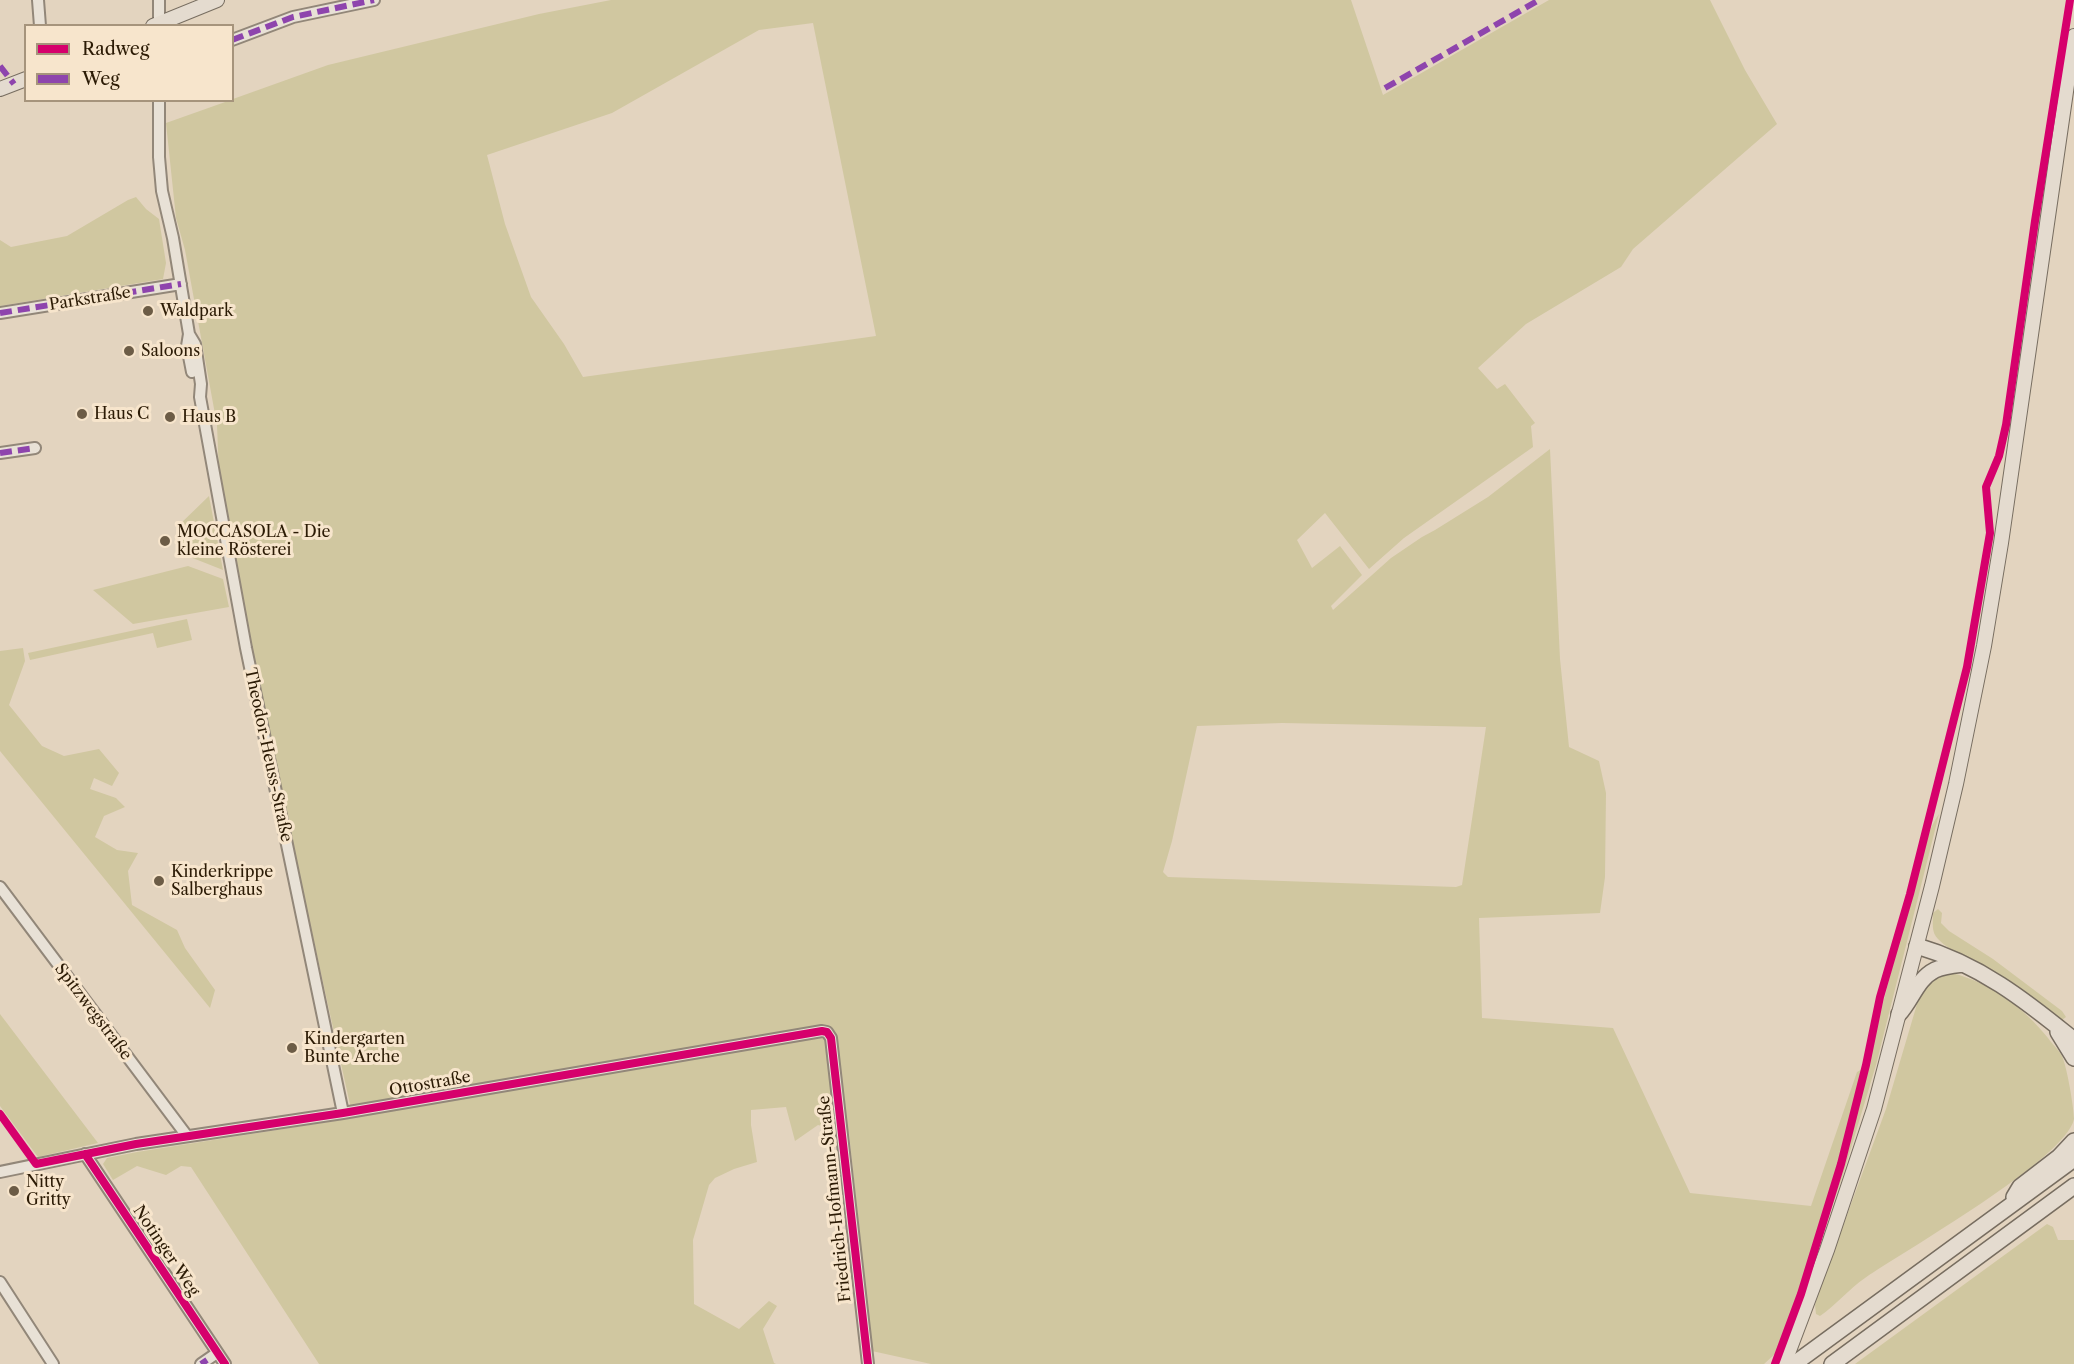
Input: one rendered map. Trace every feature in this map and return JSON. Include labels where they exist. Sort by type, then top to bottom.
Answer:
[{"type":"highway","points":[[1917,946],[1963,964],[2009,989],[2074,1040]]},
{"type":"highway","points":[[1899,1014],[1907,1006],[1920,982],[1934,970],[1963,964]]},
{"type":"highway","points":[[2052,1022],[2074,1058]]},
{"type":"highway","points":[[2007,1210],[2020,1187],[2059,1157],[2074,1141]]},
{"type":"highway","points":[[1794,1364],[2074,1159]]},
{"type":"highway","points":[[1832,1364],[2074,1186]]},
{"type":"main road","points":[[159,24],[217,0]]},
{"type":"main road","points":[[1784,1364],[1851,1182],[1871,1119],[1947,824],[1984,645],[2001,543],[2074,36]]},
{"type":"main road","points":[[0,89],[24,81]]},
{"type":"street","points":[[38,0],[40,24]]},
{"type":"street","points":[[157,24],[159,0]]},
{"type":"street","points":[[234,39],[292,17],[374,0]]},
{"type":"street","name":"Theodor-Heuss-Straße","points":[[159,102],[158,137],[162,191],[181,284],[194,386],[200,397],[246,648],[343,1113]]},
{"type":"street","name":"Parkstraße","points":[[0,313],[181,284]]},
{"type":"street","points":[[0,453],[36,447]]},
{"type":"street","name":"Spitzwegstraße","points":[[0,887],[187,1136]]},
{"type":"street","name":"Ottostraße","points":[[0,1172],[187,1136],[343,1113],[810,1033],[828,1032]]},
{"type":"street","name":"Friedrich-Hofmann-Straße","points":[[828,1032],[831,1038],[868,1364]]},
{"type":"street","name":"Notinger Weg","points":[[85,1154],[225,1364]]},
{"type":"street","points":[[0,1282],[53,1364]]},
{"type":"street","points":[[201,1364],[217,1353]]},
{"type":"shaded area","points":[[611,0],[1351,0],[1383,95],[1549,0],[1710,0],[1745,70],[1777,124],[1633,249],[1621,267],[1526,324],[1478,368],[1497,389],[1505,384],[1535,423],[1531,426],[1533,447],[1404,538],[1369,569],[1325,513],[1297,540],[1312,568],[1340,546],[1362,575],[1331,606],[1333,610],[1391,558],[1488,497],[1550,449],[1560,659],[1569,747],[1599,761],[1606,793],[1605,877],[1600,913],[1479,918],[1482,1018],[1613,1028],[1690,1193],[1811,1206],[1857,1072],[1868,1066],[1923,852],[1939,814],[1876,1065],[1842,1178],[1820,1241],[1814,1247],[1776,1353],[1764,1364],[931,1364],[872,1351],[849,1133],[818,1125],[795,1141],[786,1107],[751,1110],[757,1162],[715,1178],[709,1185],[693,1240],[694,1304],[739,1329],[769,1301],[777,1306],[763,1329],[776,1364],[319,1364],[191,1167],[181,1166],[166,1175],[137,1166],[113,1180],[103,1164],[107,1158],[137,1152],[353,1118],[242,603],[219,474],[217,425],[185,250],[176,218],[166,123],[226,102],[234,102],[234,99],[328,65],[539,14]],"holes":[[[813,23],[876,336],[583,377],[564,344],[531,297],[505,224],[487,155],[612,113],[759,30]],[[1282,723],[1486,727],[1462,885],[1456,887],[1168,877],[1163,872],[1197,726]]]},
{"type":"shaded area","points":[[136,197],[159,219],[166,263],[163,279],[0,306],[0,240],[11,247],[67,236]]},
{"type":"shaded area","points":[[209,496],[223,570],[185,555],[178,526]]},
{"type":"shaded area","points":[[188,566],[223,579],[229,607],[133,624],[93,590]]},
{"type":"shaded area","points":[[187,619],[192,640],[157,648],[153,633],[30,660],[28,653]]},
{"type":"shaded area","points":[[23,648],[25,661],[9,705],[42,746],[64,756],[99,749],[119,773],[112,786],[94,778],[90,789],[116,798],[125,807],[104,816],[95,837],[117,850],[138,853],[128,871],[132,905],[177,930],[185,948],[215,990],[210,1008],[0,751],[0,651]]},
{"type":"shaded area","points":[[1938,909],[1942,913],[1941,923],[1949,931],[1993,959],[2062,1011],[2066,1017],[2062,1020],[2009,981],[1943,944],[1933,930],[1933,913]]},
{"type":"shaded area","points":[[1952,973],[1980,983],[2017,1006],[2048,1038],[2064,1061],[2074,1119],[2064,1136],[2015,1180],[1865,1278],[1820,1316],[1816,1314],[1815,1305],[1818,1294],[1886,1109],[1917,1004],[1925,985],[1936,975]]},
{"type":"shaded area","points":[[0,1014],[98,1143],[38,1157],[0,1106]]},
{"type":"shaded area","points":[[2047,1224],[2053,1227],[2058,1240],[2074,1240],[2074,1364],[1855,1364]]},
{"type":"marked path","points":[[234,39],[293,17],[374,0]]},
{"type":"marked path","points":[[1385,88],[1539,0]]},
{"type":"marked path","points":[[0,66],[14,84]]},
{"type":"marked path","points":[[0,313],[181,284]]},
{"type":"marked path","points":[[0,453],[35,448]]},
{"type":"marked path","points":[[201,1364],[207,1360]]},
{"type":"cycle path","points":[[1775,1364],[1801,1294],[1841,1164],[1866,1065],[1880,997],[1910,894],[1967,667],[1990,533],[1986,487],[1999,456],[2006,425],[2070,0]]},
{"type":"cycle path","points":[[0,1114],[36,1164],[136,1144],[343,1113],[822,1031],[827,1032],[831,1038],[868,1364]]},
{"type":"cycle path","points":[[85,1154],[225,1364]]},
{"type":"place","name":"Waldpark","points":[[148,311]]},
{"type":"place","name":"Saloons","points":[[129,351]]},
{"type":"place","name":"Haus C","points":[[82,414]]},
{"type":"place","name":"Haus B","points":[[170,417]]},
{"type":"place","name":"MOCCASOLA - Die kleine Rösterei","points":[[165,541]]},
{"type":"place","name":"Kinderkrippe Salberghaus","points":[[159,881]]},
{"type":"place","name":"Kindergarten Bunte Arche","points":[[292,1048]]},
{"type":"place","name":"Nitty Gritty","points":[[14,1191]]}]
